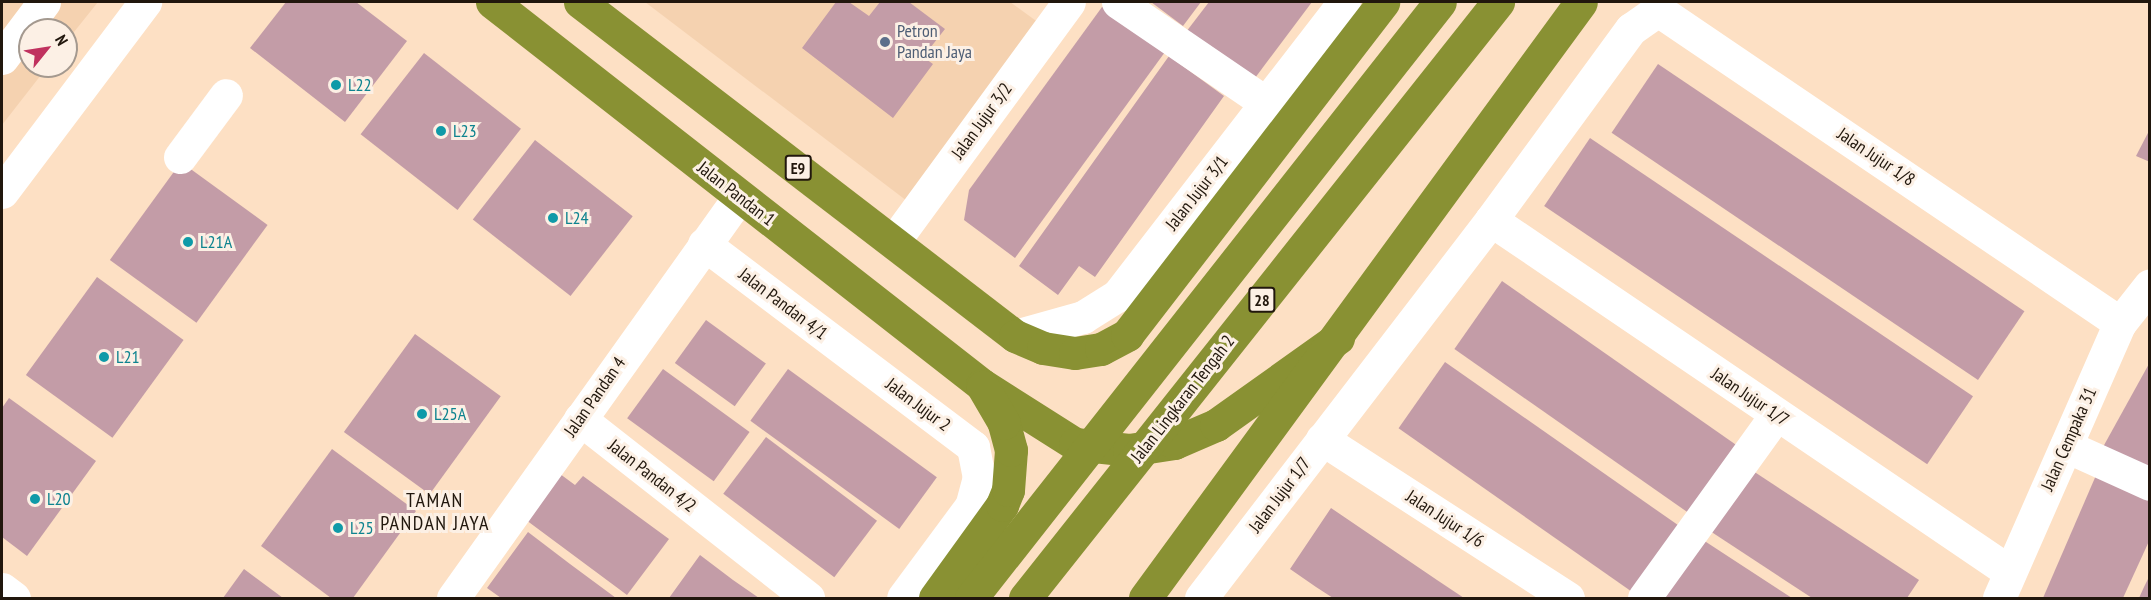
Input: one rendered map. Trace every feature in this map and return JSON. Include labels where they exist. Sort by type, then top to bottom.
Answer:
[{"type":"highway","name":"Jalan Pandan 1","points":[[492,2],[982,385],[1075,444],[1129,450],[1174,443],[1216,425],[1338,338]]},
{"type":"highway","name":"E9","points":[[580,2],[1015,336]]},
{"type":"highway","points":[[1015,336],[1043,348],[1075,353],[1101,349],[1127,335],[1383,2]]},
{"type":"highway","name":"28","points":[[970,598],[1440,2]]},
{"type":"highway","name":"Jalan Lingkaran Tengah 2","points":[[1025,598],[1498,2]]},
{"type":"highway","points":[[1145,598],[1338,338],[1581,2]]},
{"type":"highway","points":[[935,598],[1002,505],[1008,490],[1011,450],[1004,423],[982,385]]},
{"type":"street","points":[[2,58],[44,2]]},
{"type":"street","points":[[2,192],[145,2]]},
{"type":"street","name":"Jalan Jujur 3/2","points":[[894,241],[1069,2]]},
{"type":"street","points":[[1118,2],[1266,103]]},
{"type":"street","name":"Jalan Jujur 3/1","points":[[1015,336],[1083,317],[1118,296],[1344,2]]},
{"type":"street","name":"Jalan Jujur 1/8","points":[[1631,29],[1653,12],[1664,12],[2120,323]]},
{"type":"street","name":"Jalan Jujur 1/7","points":[[1201,598],[1491,220],[1631,29]]},
{"type":"street","points":[[180,157],[226,95]]},
{"type":"street","name":"Jalan Pandan 4","points":[[453,598],[739,197]]},
{"type":"street","name":"Jalan Jujur 1/7","points":[[1491,220],[1776,415],[2004,585]]},
{"type":"street","name":"Jalan Pandan 4/1","points":[[704,244],[863,363]]},
{"type":"street","name":"Jalan Cempaka 31","points":[[2004,585],[2120,323],[2150,285]]},
{"type":"street","name":"Jalan Jujur 2","points":[[863,363],[973,447],[979,477],[971,506],[903,598]]},
{"type":"street","points":[[1644,598],[1776,415]]},
{"type":"street","name":"Jalan Pandan 4/2","points":[[580,419],[808,598]]},
{"type":"street","name":"Jalan Jujur 1/6","points":[[1322,439],[1568,598]]},
{"type":"street","points":[[2066,446],[2150,484]]},
{"type":"street","points":[[2,589],[14,598]]},
{"type":"shaded area","points":[[2,2],[98,2],[78,27],[78,18],[18,18],[18,78],[39,78],[2,125]]},
{"type":"shaded area","points":[[645,2],[1010,2],[1039,23],[907,201]]},
{"type":"building","name":"L22","points":[[286,2],[356,2],[407,41],[345,122],[250,48]]},
{"type":"building","points":[[836,2],[849,2],[869,16],[880,2],[909,2],[945,29],[923,57],[933,64],[893,118],[802,48]]},
{"type":"building","points":[[1151,2],[1201,2],[1183,26]]},
{"type":"building","points":[[1209,2],[1312,2],[1252,82],[1186,32]]},
{"type":"building","points":[[1102,7],[1165,52],[1015,258],[964,220],[969,190]]},
{"type":"building","name":"L23","points":[[424,53],[521,129],[458,210],[361,134]]},
{"type":"building","points":[[1169,56],[1224,96],[1095,277],[1079,266],[1058,295],[1019,266]]},
{"type":"building","points":[[1658,64],[2024,311],[1978,380],[1612,133]]},
{"type":"building","points":[[2150,129],[2150,162],[2136,156]]},
{"type":"building","points":[[1590,138],[1973,396],[1927,464],[1544,206]]},
{"type":"building","name":"L24","points":[[535,140],[633,216],[571,296],[473,220]]},
{"type":"building","name":"L21A","points":[[181,162],[268,225],[196,323],[110,260]]},
{"type":"building","name":"L21","points":[[97,277],[184,340],[112,438],[26,375]]},
{"type":"building","points":[[1502,281],[1736,445],[1689,513],[1454,349]]},
{"type":"building","points":[[706,320],[766,363],[735,406],[675,363]]},
{"type":"building","name":"L25A","points":[[415,334],[501,396],[430,494],[344,432]]},
{"type":"building","points":[[1445,362],[1680,527],[1634,593],[1399,428]]},
{"type":"building","points":[[2150,362],[2150,473],[2103,447]]},
{"type":"building","points":[[663,369],[750,432],[714,481],[627,418]]},
{"type":"building","points":[[788,369],[937,477],[899,529],[750,421]]},
{"type":"building","name":"L20","points":[[9,398],[96,461],[27,556],[2,537],[2,408]]},
{"type":"building","points":[[766,437],[877,521],[834,577],[723,494]]},
{"type":"building","name":"L25","points":[[332,449],[416,511],[353,598],[331,598],[261,546]]},
{"type":"building","points":[[1750,469],[1919,580],[1907,598],[1812,598],[1710,531]]},
{"type":"building","points":[[556,471],[575,485],[583,476],[669,539],[627,595],[522,517]]},
{"type":"building","points":[[2097,473],[2150,496],[2150,539],[2123,598],[2043,598]]},
{"type":"building","points":[[1331,508],[1464,598],[1333,598],[1316,587],[1290,569]]},
{"type":"building","points":[[528,532],[616,598],[501,598],[487,588]]},
{"type":"building","points":[[1703,540],[1792,598],[1665,598]]},
{"type":"building","points":[[700,555],[733,580],[759,598],[669,598]]},
{"type":"building","points":[[244,569],[283,598],[223,598]]},
{"type":"building","points":[[2150,575],[2150,598],[2139,598],[2144,587]]},
{"type":"place","name":"Petron Pandan Jaya","points":[[885,42]]},
{"type":"place","name":"L22","points":[[336,85]]},
{"type":"place","name":"L23","points":[[441,131]]},
{"type":"place","name":"L24","points":[[553,218]]},
{"type":"place","name":"L21A","points":[[188,242]]},
{"type":"place","name":"L21","points":[[104,357]]},
{"type":"place","name":"L25A","points":[[422,414]]},
{"type":"place","name":"L20","points":[[35,499]]},
{"type":"place","name":"L25","points":[[338,528]]},
{"type":"district","name":"TAMAN PANDAN JAYA","points":[[435,512]]}]
